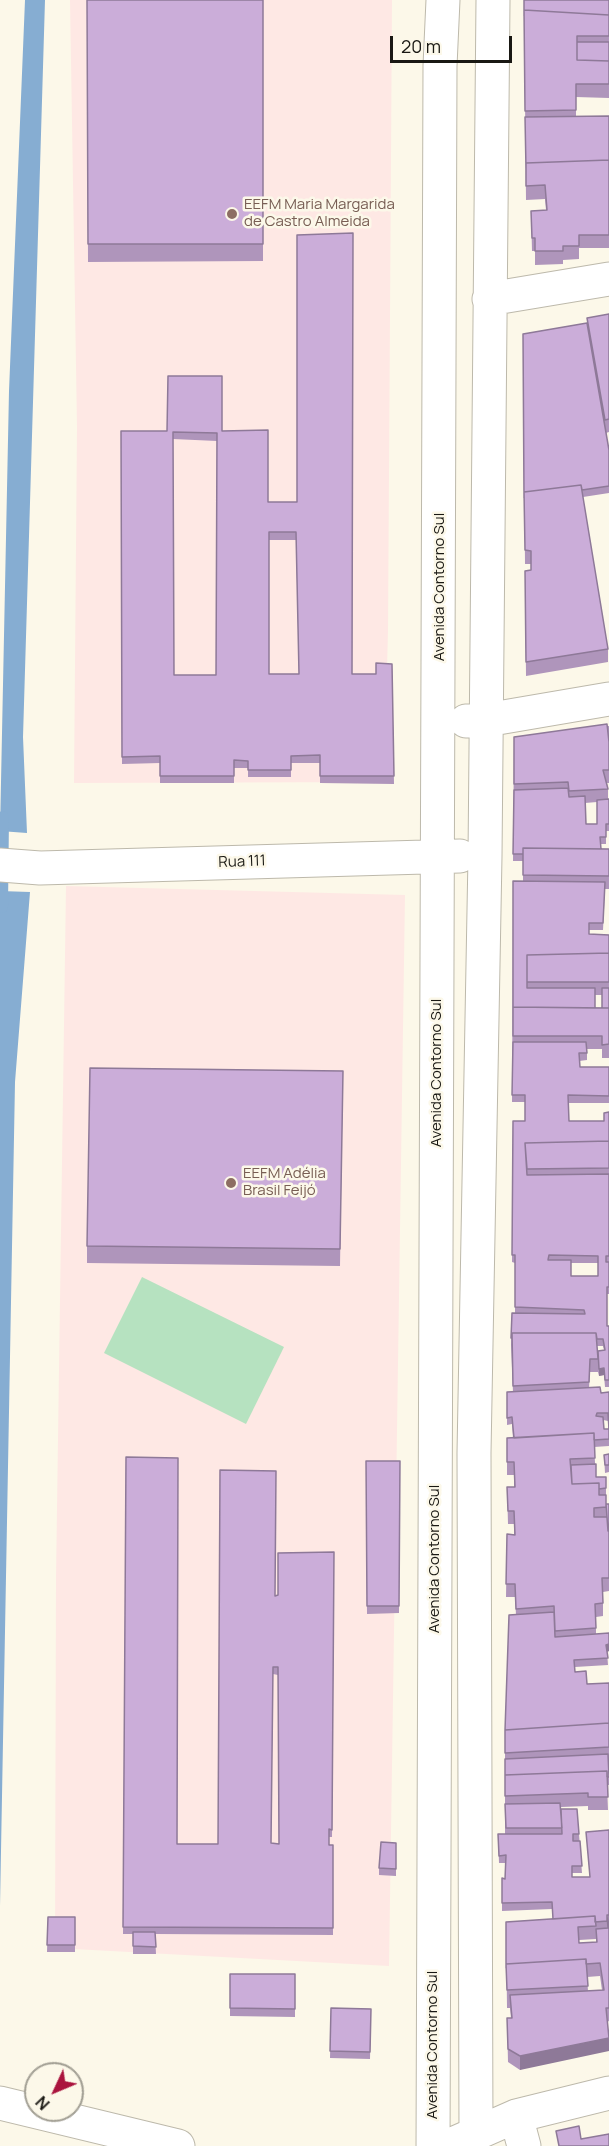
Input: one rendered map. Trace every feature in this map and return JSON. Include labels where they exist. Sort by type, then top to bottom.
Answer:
[{"type":"street","name":"Avenida Contorno Sul","points":[[433,2146],[440,722],[440,66],[443,0]]},
{"type":"street","points":[[493,0],[485,856],[461,2140],[520,2131],[609,2093]]},
{"type":"street","points":[[489,299],[609,279]]},
{"type":"street","points":[[440,722],[486,720],[609,699]]},
{"type":"street","name":"Rua 111","points":[[0,866],[40,868],[485,856]]},
{"type":"street","points":[[0,2104],[178,2146]]},
{"type":"shaded area","name":"EEFM Maria Margarida de Castro Almeida","points":[[70,0],[392,0],[388,631],[384,782],[74,783],[77,427]]},
{"type":"shaded area","name":"EEFM Adélia Brasil Feijó","points":[[66,886],[405,895],[389,1966],[55,1948],[56,1577]]},
{"type":"green space","points":[[142,1277],[284,1347],[246,1424],[104,1353]]},
{"type":"water","points":[[25,0],[45,0],[23,737],[27,833],[0,831],[9,391]]},
{"type":"water","points":[[0,891],[30,892],[15,1082],[0,1906]]},
{"type":"building","points":[[87,0],[263,0],[263,244],[88,244]]},
{"type":"building","points":[[524,0],[609,0],[609,15],[524,10]]},
{"type":"building","points":[[524,10],[609,15],[609,36],[577,36],[577,60],[609,61],[609,84],[576,84],[576,110],[525,111]]},
{"type":"building","points":[[577,42],[609,42],[609,61],[577,60]]},
{"type":"building","points":[[609,116],[609,160],[526,163],[526,169],[525,117]]},
{"type":"building","points":[[609,160],[609,235],[579,235],[579,246],[563,246],[563,251],[535,251],[531,211],[547,210],[545,185],[526,186],[526,163]]},
{"type":"building","points":[[353,233],[352,674],[376,674],[376,663],[392,664],[394,776],[320,776],[320,755],[291,756],[291,770],[248,770],[248,761],[234,760],[234,776],[160,776],[160,756],[122,757],[121,431],[167,431],[168,376],[222,376],[222,431],[268,430],[268,502],[297,502],[297,235]],"holes":[[[173,432],[217,433],[216,675],[174,675]],[[269,532],[296,532],[299,674],[269,674]]]},
{"type":"building","points":[[609,314],[609,419],[605,420],[587,318]]},
{"type":"building","points":[[587,323],[609,450],[609,486],[582,490],[581,485],[524,492],[524,498],[523,334]]},
{"type":"building","points":[[581,485],[608,649],[526,662],[525,571],[531,570],[531,551],[525,550],[524,492]]},
{"type":"building","points":[[607,724],[609,770],[603,770],[608,789],[569,791],[568,782],[514,784],[514,737]]},
{"type":"building","points":[[568,788],[569,797],[585,796],[586,824],[597,824],[597,800],[609,799],[609,824],[606,824],[606,837],[600,837],[601,849],[523,848],[523,854],[513,854],[514,790]]},
{"type":"building","points":[[523,848],[609,849],[609,876],[523,875]]},
{"type":"building","points":[[513,881],[605,882],[603,923],[589,923],[589,934],[609,935],[609,953],[527,955],[527,988],[595,988],[595,1008],[513,1007]]},
{"type":"building","points":[[609,953],[609,982],[527,982],[527,955]]},
{"type":"building","points":[[602,988],[609,988],[609,1008],[602,1008]]},
{"type":"building","points":[[513,1007],[609,1008],[609,1044],[602,1045],[602,1036],[513,1036]]},
{"type":"building","points":[[513,1042],[586,1042],[587,1053],[579,1053],[580,1067],[609,1067],[609,1096],[568,1095],[569,1121],[604,1121],[604,1113],[609,1112],[609,1141],[525,1143],[527,1175],[609,1174],[609,1256],[606,1256],[606,1262],[609,1262],[607,1326],[609,1326],[609,1380],[605,1380],[604,1368],[599,1369],[598,1351],[605,1350],[603,1339],[597,1339],[596,1333],[512,1333],[511,1338],[512,1313],[585,1314],[584,1310],[515,1307],[515,1255],[512,1255],[513,1121],[525,1121],[525,1095],[512,1095]],"holes":[[[549,1255],[598,1256],[598,1276],[571,1276],[571,1260],[548,1260]]]},
{"type":"building","points":[[90,1068],[343,1071],[340,1249],[87,1246]]},
{"type":"building","points":[[609,1141],[609,1168],[527,1169],[525,1143]]},
{"type":"building","points":[[512,1333],[596,1333],[598,1359],[590,1359],[589,1382],[513,1386]]},
{"type":"building","points":[[600,1387],[601,1393],[609,1392],[609,1429],[609,1439],[594,1440],[594,1433],[514,1438],[512,1417],[507,1418],[507,1392]],"holes":[[[597,1413],[608,1413],[609,1429],[604,1429],[603,1417],[596,1416]]]},
{"type":"building","points":[[594,1433],[595,1458],[570,1459],[572,1484],[599,1483],[599,1495],[606,1495],[606,1507],[594,1508],[594,1517],[607,1517],[609,1578],[602,1578],[603,1603],[595,1604],[596,1628],[555,1631],[554,1606],[516,1609],[515,1584],[506,1584],[507,1534],[515,1535],[514,1511],[508,1511],[507,1487],[515,1487],[514,1462],[507,1462],[507,1438]]},
{"type":"building","points":[[609,1454],[609,1465],[605,1465],[604,1455]]},
{"type":"building","points":[[126,1457],[178,1458],[177,1844],[218,1844],[220,1470],[276,1471],[275,1596],[278,1595],[278,1553],[334,1552],[332,1830],[329,1829],[329,1845],[333,1845],[333,1928],[123,1927]],"holes":[[[273,1667],[278,1667],[279,1844],[271,1843]]]},
{"type":"building","points":[[366,1461],[400,1461],[399,1606],[367,1606]]},
{"type":"building","points":[[596,1464],[596,1477],[606,1477],[606,1488],[599,1489],[599,1483],[572,1484],[571,1465]]},
{"type":"building","points":[[606,1504],[609,1504],[608,1531]]},
{"type":"building","points":[[554,1612],[555,1637],[609,1633],[609,1644],[606,1645],[608,1658],[574,1660],[575,1672],[586,1671],[587,1684],[609,1683],[609,1723],[505,1730],[509,1615]]},
{"type":"building","points":[[609,1723],[609,1747],[505,1753],[505,1730]]},
{"type":"building","points":[[608,1754],[609,1777],[607,1777],[607,1771],[505,1775],[505,1759]]},
{"type":"building","points":[[607,1771],[608,1797],[588,1797],[588,1793],[505,1796],[505,1775]]},
{"type":"building","points":[[560,1803],[562,1828],[506,1828],[505,1804]]},
{"type":"building","points":[[561,1809],[577,1809],[579,1834],[573,1834],[573,1841],[580,1841],[582,1866],[572,1866],[572,1877],[590,1877],[586,1832],[609,1830],[609,1915],[607,1915],[607,1921],[595,1922],[595,1916],[553,1919],[552,1902],[502,1903],[502,1878],[505,1879],[506,1855],[499,1856],[498,1834],[562,1834]]},
{"type":"building","points":[[381,1842],[396,1843],[396,1869],[379,1868]]},
{"type":"building","points":[[607,1915],[609,1915],[609,2008],[606,2008],[609,2038],[520,2056],[508,2049],[507,2018],[512,2018],[510,1995],[604,1990],[600,1963],[586,1964],[586,1959],[506,1964],[506,1922],[595,1916],[596,1926],[578,1927],[579,1943],[597,1942],[596,1929],[608,1928]]},
{"type":"building","points":[[48,1917],[75,1917],[75,1945],[47,1945]]},
{"type":"building","points":[[133,1932],[155,1932],[156,1947],[133,1946]]},
{"type":"building","points":[[586,1959],[588,1986],[507,1990],[506,1964]]},
{"type":"building","points":[[230,1974],[295,1974],[295,2009],[230,2008]]},
{"type":"building","points":[[331,2008],[371,2009],[370,2052],[330,2051]]},
{"type":"building","points":[[579,2126],[581,2139],[609,2134],[609,2146],[559,2146],[556,2131]]},
{"type":"waterway","points":[[2,907],[3,817]]},
{"type":"place","name":"EEFM Maria Margarida de Castro Almeida","points":[[232,214]]},
{"type":"place","name":"EEFM Adélia Brasil Feijó","points":[[231,1183]]}]
